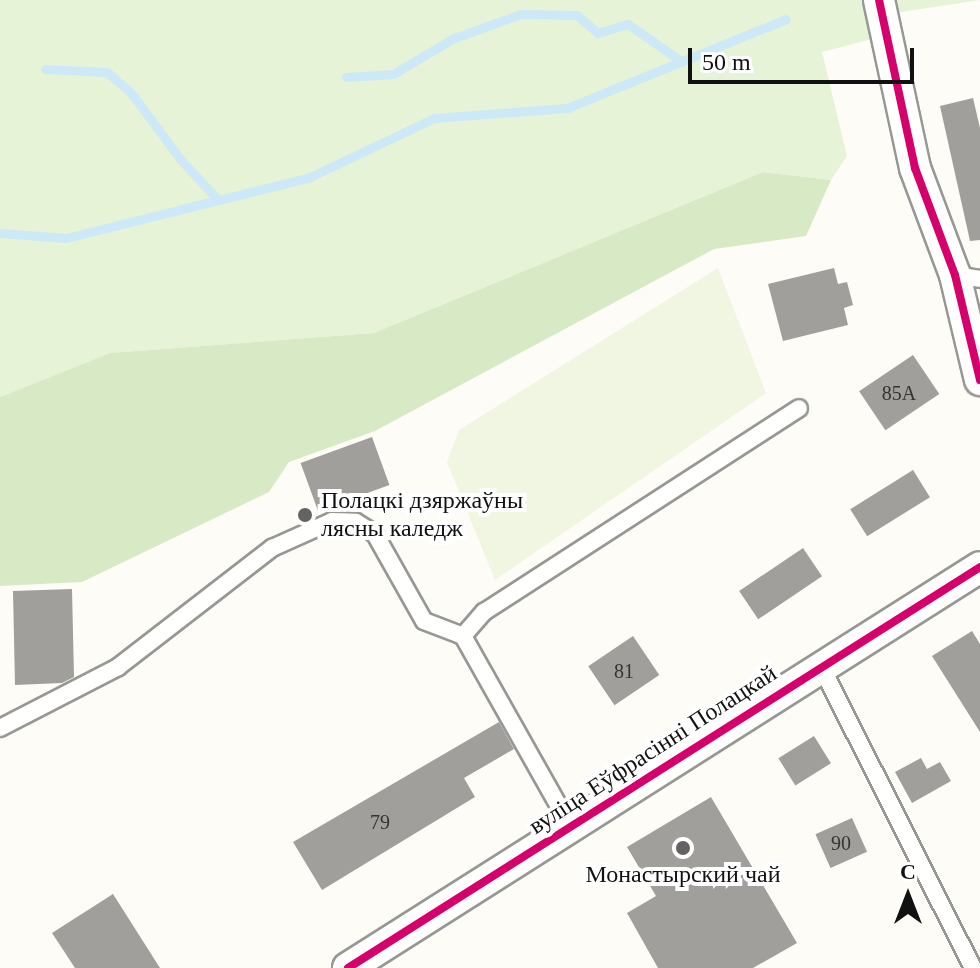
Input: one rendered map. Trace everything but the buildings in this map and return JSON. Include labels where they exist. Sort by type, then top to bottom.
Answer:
[{"type":"street","points":[[879,0],[915,168],[967,277],[980,380]]},
{"type":"street","name":"вуліца Еўфрасінні Полацкай","points":[[348,968],[980,567]]},
{"type":"lane","points":[[463,636],[484,612],[799,408]]},
{"type":"lane","points":[[0,728],[118,667],[272,548],[332,521],[356,522],[375,534],[424,621],[463,636],[570,826]]},
{"type":"lane","points":[[821,666],[973,968],[980,964]]},
{"type":"green space","points":[[0,0],[980,0],[875,16],[880,37],[822,52],[847,156],[831,180],[763,172],[374,333],[110,353],[0,397]]},
{"type":"green space","points":[[763,172],[831,180],[806,236],[714,249],[375,431],[289,462],[269,492],[82,582],[0,586],[0,397],[110,353],[374,333]]},
{"type":"green space","points":[[718,268],[766,393],[495,580],[447,462],[459,430]]},
{"type":"waterway","points":[[346,77],[393,74],[454,38],[521,14],[577,15],[598,33],[628,24],[682,62]]},
{"type":"waterway","points":[[0,233],[66,238],[310,177],[434,118],[567,108],[786,19]]},
{"type":"waterway","points":[[45,69],[107,72],[132,94],[181,160],[218,200]]},
{"type":"cycle path","points":[[879,0],[915,168],[955,275],[980,380]]},
{"type":"cycle path","points":[[348,968],[980,567]]},
{"type":"place","name":"Полацкі дзяржаўны лясны каледж","points":[[305,515]]},
{"type":"place","name":"Монастырский чай","points":[[683,848]]}]
